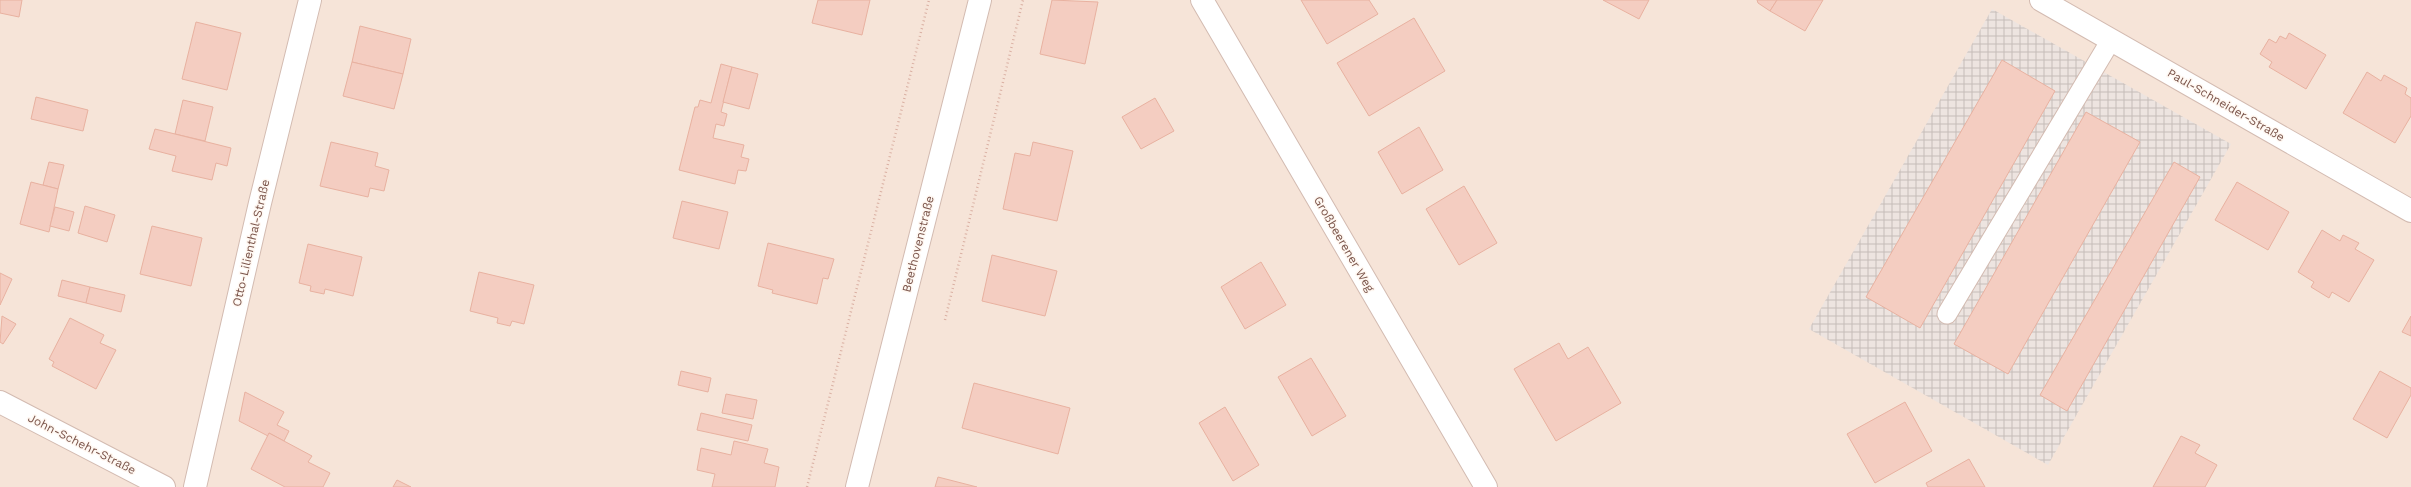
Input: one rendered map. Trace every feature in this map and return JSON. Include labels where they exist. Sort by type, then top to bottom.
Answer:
[{"type":"street","name":"Otto-Lilienthal-Straße","points":[[195,487],[260,203],[310,0]]},
{"type":"street","name":"Beethovenstraße","points":[[856,487],[980,0]]},
{"type":"street","name":"Großbeerener Weg","points":[[1202,0],[1486,487]]},
{"type":"street","name":"Paul-Schneider-Straße","points":[[2041,0],[2411,211]]},
{"type":"street","name":"John-Schehr-Straße","points":[[0,402],[164,487]]},
{"type":"lane","points":[[1947,314],[2111,40]]},
{"type":"path","points":[[807,487],[929,0]]},
{"type":"path","points":[[945,320],[1023,0]]},
{"type":"shaded area","points":[[0,0],[2411,0],[2411,487],[0,487]]},
{"type":"shaded area","points":[[1992,9],[2231,144],[2048,465],[1809,329]]},
{"type":"building","points":[[0,0],[22,0],[19,17],[0,13]]},
{"type":"building","points":[[818,0],[870,0],[862,35],[812,23]]},
{"type":"building","points":[[1052,0],[1098,2],[1085,64],[1040,54]]},
{"type":"building","points":[[1301,0],[1369,0],[1378,14],[1327,44]]},
{"type":"building","points":[[1603,0],[1649,0],[1639,19]]},
{"type":"building","points":[[1757,0],[1777,0],[1770,11],[1758,3]]},
{"type":"building","points":[[1777,0],[1823,0],[1805,31],[1770,11]]},
{"type":"building","points":[[1414,18],[1445,71],[1369,116],[1337,63]]},
{"type":"building","points":[[196,22],[241,33],[227,90],[182,79]]},
{"type":"building","points":[[360,26],[411,39],[403,74],[352,62]]},
{"type":"building","points":[[2289,33],[2326,55],[2306,89],[2269,67],[2272,62],[2260,54],[2269,39],[2276,43],[2280,36],[2286,39]]},
{"type":"building","points":[[2002,60],[2055,91],[1920,328],[1866,297]]},
{"type":"building","points":[[352,62],[403,74],[394,109],[343,96]]},
{"type":"building","points":[[721,64],[732,67],[721,112],[727,114],[724,126],[716,124],[713,138],[744,145],[741,157],[749,159],[746,171],[738,170],[735,184],[679,170],[695,107],[698,107],[700,100],[711,103]]},
{"type":"building","points":[[732,67],[758,74],[749,109],[723,102]]},
{"type":"building","points":[[2367,72],[2381,81],[2384,75],[2407,88],[2405,94],[2411,98],[2411,116],[2395,143],[2343,113]]},
{"type":"building","points":[[36,97],[88,110],[83,131],[31,119]]},
{"type":"building","points":[[1155,98],[1174,131],[1141,149],[1122,117]]},
{"type":"building","points":[[183,100],[213,107],[205,141],[175,134]]},
{"type":"building","points":[[2086,112],[2140,142],[2008,374],[1954,344]]},
{"type":"building","points":[[1419,127],[1443,170],[1402,194],[1378,152]]},
{"type":"building","points":[[155,129],[231,148],[227,166],[216,163],[212,180],[172,171],[176,156],[149,149]]},
{"type":"building","points":[[331,142],[378,153],[375,166],[389,170],[384,191],[370,188],[368,197],[320,186]]},
{"type":"building","points":[[1033,142],[1073,151],[1057,221],[1003,209],[1015,153],[1030,156]]},
{"type":"building","points":[[49,162],[64,165],[58,189],[43,185]]},
{"type":"building","points":[[2174,162],[2200,177],[2067,411],[2040,395]]},
{"type":"building","points":[[31,182],[58,189],[49,232],[20,224]]},
{"type":"building","points":[[2237,182],[2289,212],[2268,250],[2215,220]]},
{"type":"building","points":[[1464,186],[1497,243],[1459,265],[1426,209]]},
{"type":"building","points":[[682,201],[728,212],[719,249],[673,238]]},
{"type":"building","points":[[85,206],[115,215],[107,242],[78,233]]},
{"type":"building","points":[[55,207],[74,212],[69,231],[50,226]]},
{"type":"building","points":[[152,226],[202,238],[191,286],[140,274]]},
{"type":"building","points":[[2322,230],[2340,241],[2343,235],[2359,243],[2355,249],[2374,260],[2349,302],[2332,292],[2329,298],[2311,287],[2314,282],[2298,272]]},
{"type":"building","points":[[768,243],[834,259],[828,279],[823,278],[817,304],[772,293],[773,290],[758,286]]},
{"type":"building","points":[[308,244],[362,257],[353,296],[325,289],[324,294],[310,291],[311,286],[299,283]]},
{"type":"building","points":[[992,255],[1057,271],[1045,316],[982,301]]},
{"type":"building","points":[[1261,262],[1286,305],[1245,329],[1221,287]]},
{"type":"building","points":[[479,272],[534,285],[524,324],[512,321],[510,326],[497,323],[498,318],[470,311]]},
{"type":"building","points":[[0,273],[12,279],[0,305]]},
{"type":"building","points":[[62,280],[90,287],[86,303],[58,296]]},
{"type":"building","points":[[90,287],[125,295],[121,312],[86,303]]},
{"type":"building","points":[[2,316],[16,324],[3,344],[0,342]]},
{"type":"building","points":[[2411,316],[2411,336],[2402,332]]},
{"type":"building","points":[[70,318],[104,335],[100,343],[116,350],[96,389],[52,366],[54,362],[49,359]]},
{"type":"building","points":[[1559,343],[1568,359],[1588,347],[1621,403],[1556,441],[1514,369]]},
{"type":"building","points":[[1311,358],[1346,416],[1312,436],[1278,377]]},
{"type":"building","points":[[681,371],[711,378],[708,392],[678,385]]},
{"type":"building","points":[[2380,371],[2411,388],[2411,395],[2387,438],[2353,419]]},
{"type":"building","points":[[974,383],[1070,408],[1058,454],[962,428]]},
{"type":"building","points":[[245,392],[284,412],[277,425],[289,431],[284,441],[269,433],[268,436],[239,421]]},
{"type":"building","points":[[726,394],[757,400],[753,419],[722,413]]},
{"type":"building","points":[[1905,402],[1932,451],[1875,483],[1847,434]]},
{"type":"building","points":[[1225,407],[1259,465],[1233,481],[1199,423]]},
{"type":"building","points":[[701,413],[752,425],[748,441],[697,430]]},
{"type":"building","points":[[269,433],[312,456],[308,462],[330,473],[323,487],[285,487],[251,469]]},
{"type":"building","points":[[2181,436],[2200,445],[2195,453],[2217,465],[2205,487],[2153,487]]},
{"type":"building","points":[[734,441],[768,449],[764,463],[779,467],[775,487],[712,487],[715,474],[697,470],[701,448],[731,455]]},
{"type":"building","points":[[1969,459],[1985,487],[1928,487],[1926,483]]},
{"type":"building","points":[[938,477],[977,487],[935,487]]},
{"type":"building","points":[[397,480],[411,487],[393,487]]}]
